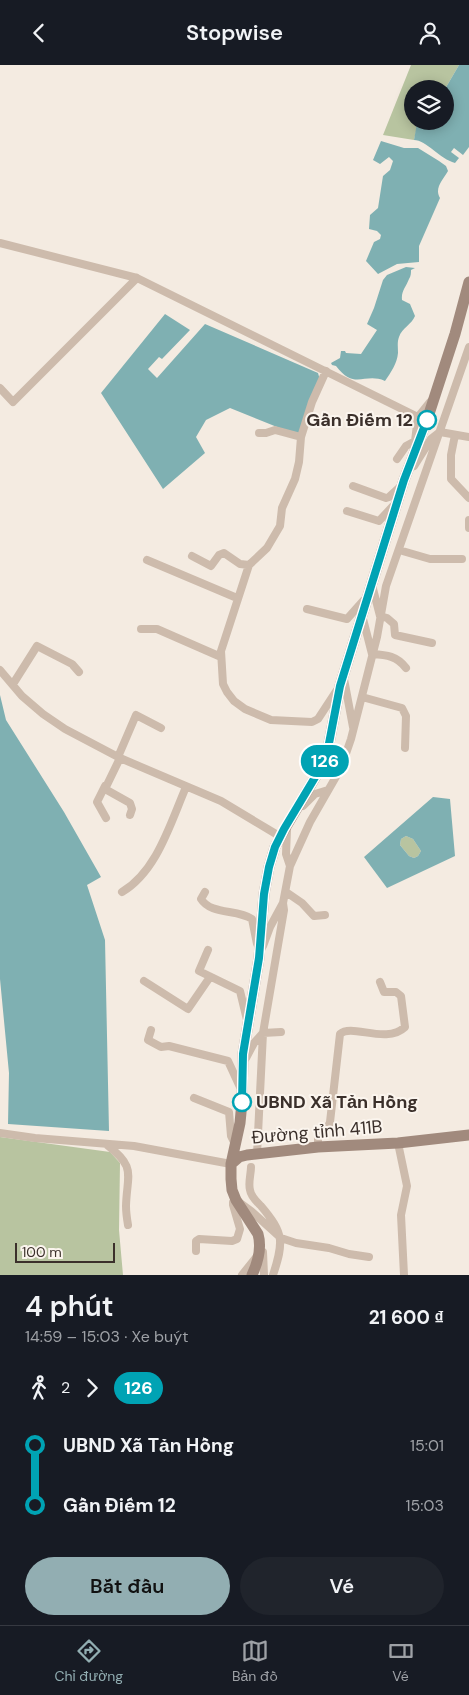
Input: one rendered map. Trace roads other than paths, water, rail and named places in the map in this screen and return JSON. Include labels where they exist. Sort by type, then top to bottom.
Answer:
[{"type":"main road","points":[[252,1275],[257,1263],[260,1240],[232,1190],[232,1164],[240,1123],[242,1069],[259,958],[264,894],[269,867],[275,847],[298,803],[326,759],[342,682],[362,615],[418,439],[435,397],[469,281]]},
{"type":"main road","name":"Đường tỉnh 411B","points":[[232,1164],[239,1157],[258,1154],[318,1147],[398,1143],[469,1135]]},
{"type":"street","points":[[0,243],[137,278],[418,417]]},
{"type":"street","points":[[0,388],[14,402],[137,278]]},
{"type":"street","points":[[259,958],[270,927],[283,903],[290,866],[310,822],[340,768],[354,729],[386,585],[469,347]]},
{"type":"street","points":[[326,371],[312,402],[301,437],[299,462],[295,479],[282,508],[280,525],[267,548],[249,565],[237,598],[221,651],[221,657],[223,684],[234,701],[245,709],[271,720],[312,722],[318,719],[342,682]]},
{"type":"street","points":[[397,459],[406,446],[418,439],[418,417],[435,397]]},
{"type":"street","points":[[259,433],[275,430],[301,437]]},
{"type":"street","points":[[353,486],[389,497],[404,483],[431,439],[440,432],[469,437]]},
{"type":"street","points":[[455,435],[451,479],[469,498]]},
{"type":"street","points":[[347,511],[379,521],[398,501]]},
{"type":"street","points":[[469,520],[469,528]]},
{"type":"street","points":[[399,550],[430,559],[462,559]]},
{"type":"street","points":[[192,556],[211,566],[219,555],[224,553],[240,564],[249,565]]},
{"type":"street","points":[[147,561],[237,598]]},
{"type":"street","points":[[371,587],[380,616]]},
{"type":"street","points":[[307,609],[347,619],[355,612],[371,587]]},
{"type":"street","points":[[362,615],[372,654]]},
{"type":"street","points":[[380,616],[387,618],[394,624],[396,636],[432,643]]},
{"type":"street","points":[[141,629],[157,629],[221,657]]},
{"type":"street","points":[[13,684],[37,646],[72,664],[79,672]]},
{"type":"street","points":[[372,654],[392,657],[401,662],[406,669]]},
{"type":"street","points":[[0,670],[22,695],[65,729],[119,758],[222,801],[281,837]]},
{"type":"street","points":[[342,682],[354,729]]},
{"type":"street","points":[[362,697],[402,708],[406,716],[405,748]]},
{"type":"street","points":[[106,818],[97,802],[119,758],[136,715],[161,728]]},
{"type":"street","points":[[105,786],[105,789],[130,803],[132,809],[130,815]]},
{"type":"street","points":[[122,893],[147,871],[186,787]]},
{"type":"street","points":[[290,866],[286,854],[289,821],[310,797],[319,792],[328,791]]},
{"type":"street","points":[[204,891],[201,899],[204,903],[218,910],[246,915],[252,919],[259,958]]},
{"type":"street","points":[[286,892],[302,903],[314,916],[325,915]]},
{"type":"street","points":[[258,1154],[263,1033],[284,910],[283,903]]},
{"type":"street","points":[[208,950],[199,971],[240,991],[248,1025]]},
{"type":"street","points":[[144,981],[188,1009],[210,977]]},
{"type":"street","points":[[318,1147],[318,1133],[329,1125],[330,1122],[340,1034],[343,1031],[349,1030],[385,1035],[405,1027],[401,996],[396,992],[384,992],[380,982]]},
{"type":"street","points":[[151,1030],[148,1040],[158,1046],[228,1061],[242,1091]]},
{"type":"street","points":[[242,1069],[251,1047],[263,1033],[282,1032]]},
{"type":"street","points":[[194,1098],[229,1113],[231,1135],[236,1145]]},
{"type":"street","points":[[0,1133],[35,1138],[134,1146],[232,1164]]},
{"type":"street","points":[[106,1143],[118,1153],[128,1167],[126,1207],[128,1225]]},
{"type":"street","points":[[398,1143],[407,1186],[401,1215],[404,1275]]},
{"type":"street","points":[[251,1167],[250,1186],[252,1195],[272,1218],[281,1238],[278,1261],[273,1275]]},
{"type":"street","points":[[196,1251],[196,1241],[199,1239],[232,1241],[237,1239],[240,1229],[233,1205],[233,1202],[236,1200],[281,1238],[296,1243],[369,1257]]},
{"type":"street","points":[[260,1240],[263,1247],[264,1275]]},
{"type":"street","points":[[242,1275],[259,1254]]},
{"type":"water","points":[[459,65],[469,65],[469,147],[463,155],[454,148],[451,152],[459,158],[455,163],[444,158],[423,143],[414,140],[416,130],[454,130],[454,80],[450,80]]},
{"type":"water","points":[[381,141],[404,148],[418,148],[446,166],[448,171],[439,187],[438,194],[440,198],[419,246],[419,262],[397,264],[378,274],[366,261],[374,242],[380,239],[381,235],[377,231],[369,229],[370,215],[378,208],[383,176],[390,170],[393,161],[389,157],[380,164],[373,160]]},
{"type":"water","points":[[406,267],[415,268],[411,270],[402,300],[410,304],[415,316],[399,337],[398,353],[393,368],[385,381],[371,378],[349,378],[331,363],[340,358],[341,351],[361,354],[377,330],[367,324],[383,280],[387,275]]},
{"type":"water","points":[[165,314],[190,330],[162,359],[159,357],[148,369],[157,378],[205,324],[318,373],[320,380],[302,434],[297,435],[230,408],[206,420],[196,437],[205,453],[163,489],[101,393]]},
{"type":"water","points":[[0,695],[6,720],[64,812],[101,877],[87,885],[105,940],[109,1131],[8,1124],[9,1073],[0,979]]},
{"type":"water","points":[[433,797],[450,799],[455,856],[387,888],[364,857]],"holes":[[[406,836],[413,839],[421,851],[414,858],[409,856],[400,845],[401,839]]]},
{"type":"place","name":"Gần Điếm 12","points":[[427,420]]},
{"type":"place","name":"UBND Xã Tản Hồng","points":[[242,1102]]}]
